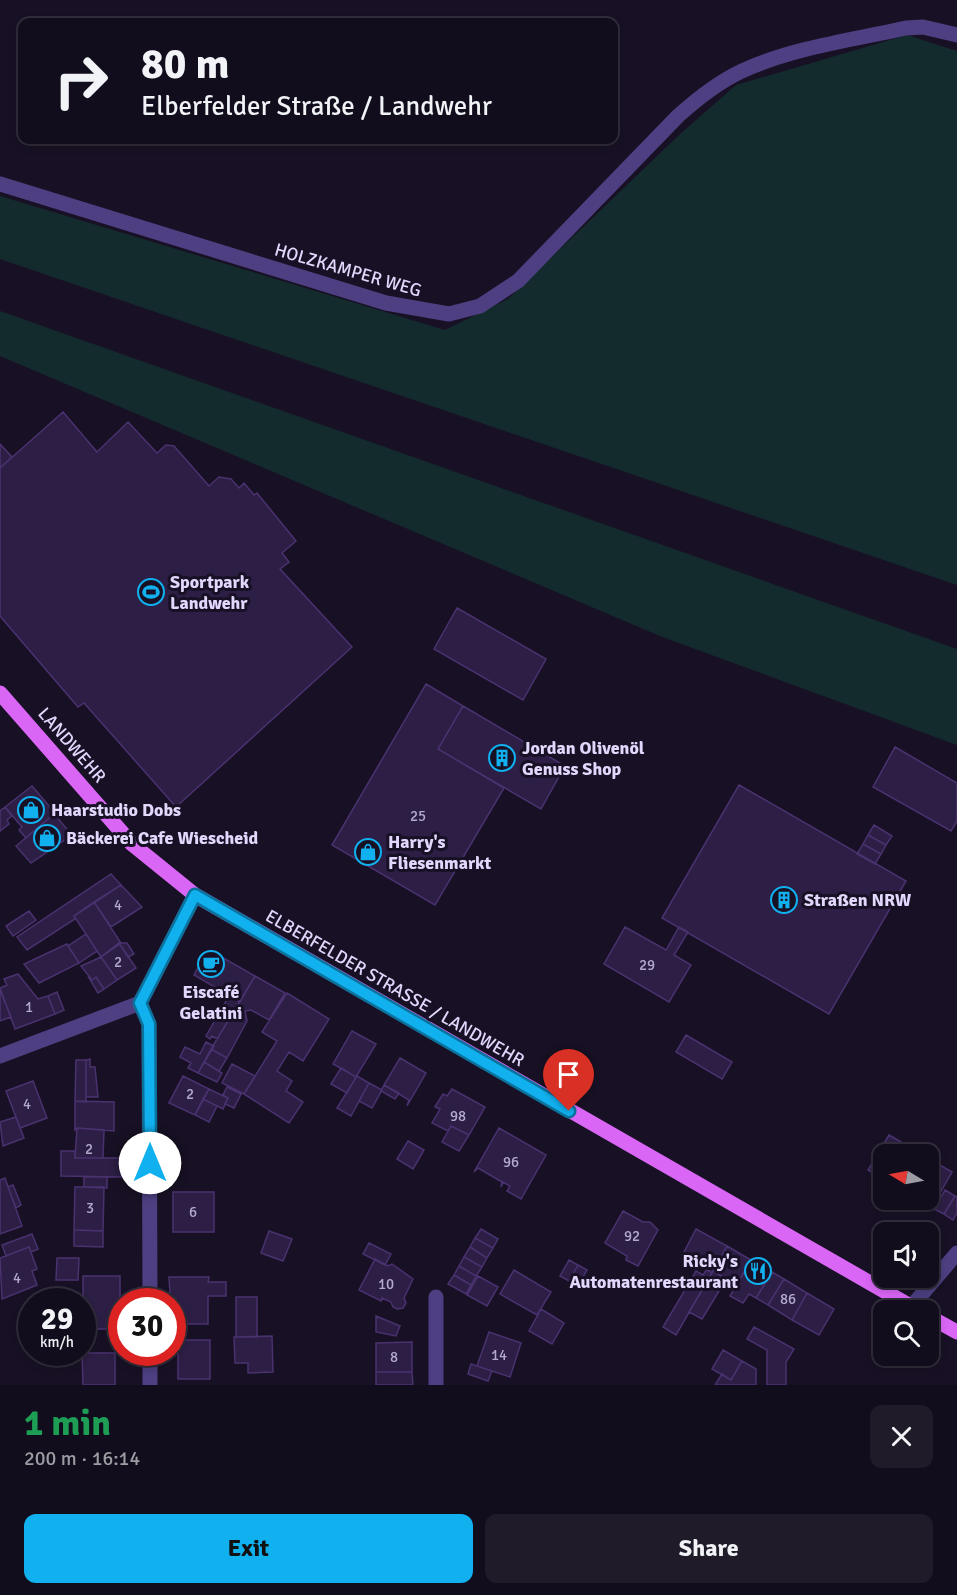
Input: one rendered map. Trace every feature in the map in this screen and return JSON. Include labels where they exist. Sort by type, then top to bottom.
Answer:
[{"type":"main road","name":"LANDWEHR","points":[[0,693],[132,844],[195,895]]},
{"type":"main road","name":"ELBERFELDER STRASSE / LANDWEHR","points":[[195,895],[899,1300]]},
{"type":"main road","points":[[939,1322],[957,1332]]},
{"type":"street","name":"HOLZKAMPER WEG","points":[[0,184],[386,303],[449,314],[480,306],[518,281],[678,116],[702,95],[740,72],[768,61],[906,28],[933,28],[957,34]]},
{"type":"street","points":[[0,1056],[140,1003],[195,895]]},
{"type":"street","points":[[140,1003],[149,1024],[150,1288]]},
{"type":"street","points":[[922,1300],[957,1253]]},
{"type":"street","points":[[436,1297],[436,1385]]},
{"type":"street","points":[[150,1366],[150,1385]]},
{"type":"green space","points":[[907,35],[957,51],[957,585],[0,259],[0,196],[445,330],[508,299],[679,135],[736,85]]},
{"type":"green space","points":[[0,311],[957,649],[957,745],[660,636],[0,356]]},
{"type":"building","name":"Sportpark Landwehr","points":[[63,412],[97,452],[128,422],[157,453],[166,445],[174,446],[209,486],[219,477],[231,479],[239,488],[244,483],[254,495],[257,493],[296,541],[282,553],[289,562],[280,569],[352,647],[176,807],[84,703],[78,707],[0,616],[0,468]]},
{"type":"building","points":[[0,444],[12,457],[0,468]]},
{"type":"building","points":[[457,608],[546,659],[523,700],[434,649]]},
{"type":"building","points":[[426,684],[463,706],[438,749],[504,788],[435,905],[332,845]]},
{"type":"building","name":"Jordan Olivenöl Genuss Shop","points":[[463,706],[565,766],[541,809],[438,749]]},
{"type":"building","points":[[895,747],[957,783],[957,821],[951,831],[873,787]]},
{"type":"building","name":"Straßen NRW","points":[[739,785],[906,881],[829,1014],[662,918]]},
{"type":"building","points":[[32,786],[55,813],[26,838],[19,830],[22,827],[5,807]]},
{"type":"building","points":[[5,807],[12,816],[7,820],[9,824],[0,831],[0,811]]},
{"type":"building","points":[[54,814],[72,835],[31,863],[16,846]]},
{"type":"building","points":[[874,825],[892,836],[886,845],[868,835]]},
{"type":"building","points":[[868,835],[886,845],[881,854],[863,844]]},
{"type":"building","points":[[863,844],[881,854],[875,864],[857,854]]},
{"type":"building","points":[[111,874],[121,885],[74,916],[75,919],[27,950],[17,937]]},
{"type":"building","points":[[121,885],[142,907],[111,927],[94,902]]},
{"type":"building","points":[[94,902],[121,943],[101,957],[74,916]]},
{"type":"building","points":[[29,911],[36,920],[13,936],[6,926]]},
{"type":"building","points":[[625,927],[666,950],[679,927],[688,932],[674,955],[691,965],[669,1002],[604,964]]},
{"type":"building","points":[[86,934],[97,951],[79,963],[68,946]]},
{"type":"building","points":[[119,943],[136,968],[117,980],[101,957]]},
{"type":"building","points":[[119,943],[127,943],[134,954],[128,957]]},
{"type":"building","points":[[67,944],[79,963],[39,983],[24,964]]},
{"type":"building","points":[[211,951],[255,976],[240,1002],[194,975],[206,953]]},
{"type":"building","points":[[101,957],[117,980],[104,989],[96,977],[92,980],[81,966]]},
{"type":"building","points":[[18,974],[38,999],[48,996],[55,1014],[15,1029],[0,988],[7,985],[4,979]]},
{"type":"building","points":[[88,976],[92,980],[96,977],[104,989],[98,993]]},
{"type":"building","points":[[255,976],[285,993],[269,1020],[251,1010],[245,1011],[247,1021],[227,1058],[211,1049]]},
{"type":"building","points":[[0,990],[11,1017],[0,1021]]},
{"type":"building","points":[[57,992],[64,1010],[55,1014],[48,996]]},
{"type":"building","points":[[287,993],[329,1019],[303,1061],[289,1052],[277,1071],[292,1081],[286,1091],[303,1102],[289,1123],[244,1094],[277,1041],[262,1032]]},
{"type":"building","points":[[229,996],[240,1002],[217,1039],[212,1036],[210,1039],[206,1036]]},
{"type":"building","points":[[352,1031],[376,1044],[356,1077],[333,1064]]},
{"type":"building","points":[[686,1035],[732,1062],[722,1079],[676,1052]]},
{"type":"building","points":[[206,1042],[214,1046],[198,1073],[188,1068],[191,1063],[180,1057],[185,1047],[200,1054]]},
{"type":"building","points":[[211,1049],[227,1058],[219,1071],[204,1062]]},
{"type":"building","points":[[400,1058],[426,1073],[407,1106],[409,1100],[384,1085]]},
{"type":"building","points":[[90,1059],[90,1067],[95,1067],[98,1097],[86,1097],[86,1060]]},
{"type":"building","points":[[76,1060],[86,1060],[86,1102],[75,1101]]},
{"type":"building","points":[[204,1062],[222,1073],[217,1082],[198,1073]]},
{"type":"building","points":[[232,1064],[255,1076],[244,1094],[222,1083]]},
{"type":"building","points":[[341,1068],[356,1077],[347,1093],[331,1084]]},
{"type":"building","points":[[183,1076],[209,1089],[195,1115],[169,1103]]},
{"type":"building","points":[[357,1076],[369,1083],[351,1116],[337,1108]]},
{"type":"building","points":[[33,1081],[47,1118],[20,1128],[6,1091]]},
{"type":"building","points":[[369,1083],[382,1090],[372,1108],[359,1101]]},
{"type":"building","points":[[384,1085],[399,1093],[395,1099],[381,1091]]},
{"type":"building","points":[[227,1087],[241,1094],[234,1108],[225,1104],[228,1098],[223,1095]]},
{"type":"building","points":[[209,1089],[228,1098],[223,1109],[203,1099]]},
{"type":"building","points":[[452,1089],[485,1107],[469,1135],[451,1126],[448,1131],[432,1123],[440,1109],[435,1107],[443,1094],[447,1096]]},
{"type":"building","points":[[203,1099],[217,1106],[209,1122],[195,1115]]},
{"type":"building","points":[[75,1101],[114,1102],[114,1131],[77,1128],[75,1130]]},
{"type":"building","points":[[16,1117],[24,1138],[3,1146],[0,1122]]},
{"type":"building","points":[[451,1126],[469,1135],[459,1151],[442,1142]]},
{"type":"building","points":[[77,1128],[104,1130],[103,1158],[75,1158]]},
{"type":"building","points":[[499,1128],[546,1155],[521,1199],[507,1191],[510,1186],[503,1182],[501,1187],[502,1182],[478,1168],[474,1172]]},
{"type":"building","points":[[889,1135],[904,1144],[884,1144]]},
{"type":"building","points":[[408,1141],[424,1150],[413,1169],[397,1159]]},
{"type":"building","points":[[61,1151],[75,1151],[75,1158],[122,1158],[122,1177],[61,1176]]},
{"type":"building","points":[[873,1162],[873,1173],[868,1170]]},
{"type":"building","points":[[939,1164],[952,1172],[939,1195]]},
{"type":"building","points":[[84,1177],[107,1177],[107,1188],[84,1187]]},
{"type":"building","points":[[5,1178],[22,1226],[0,1234],[0,1180]]},
{"type":"building","points":[[13,1185],[21,1205],[16,1208],[8,1187]]},
{"type":"building","points":[[75,1187],[104,1187],[103,1231],[74,1230]]},
{"type":"building","points":[[945,1190],[955,1196],[944,1214],[936,1210],[939,1210],[939,1200]]},
{"type":"building","points":[[173,1192],[214,1192],[214,1232],[173,1232]]},
{"type":"building","points":[[955,1196],[957,1197],[957,1213],[953,1220],[944,1214]]},
{"type":"building","points":[[623,1211],[643,1222],[650,1222],[658,1230],[638,1266],[626,1260],[627,1256],[605,1243]]},
{"type":"building","points":[[481,1229],[498,1239],[493,1248],[475,1238]]},
{"type":"building","points":[[696,1229],[727,1246],[712,1273],[682,1256]]},
{"type":"building","points":[[74,1230],[103,1231],[103,1247],[74,1246]]},
{"type":"building","points":[[269,1231],[292,1239],[283,1261],[261,1253]]},
{"type":"building","points":[[32,1234],[38,1249],[31,1252],[29,1247],[6,1256],[2,1245]]},
{"type":"building","points":[[475,1238],[493,1248],[487,1258],[470,1247]]},
{"type":"building","points":[[369,1243],[391,1254],[385,1265],[363,1254]]},
{"type":"building","points":[[727,1246],[751,1260],[737,1285],[713,1271]]},
{"type":"building","points":[[29,1247],[37,1269],[32,1271],[37,1285],[18,1288],[18,1293],[2,1299],[0,1258]]},
{"type":"building","points":[[470,1247],[487,1258],[482,1267],[464,1257]]},
{"type":"building","points":[[464,1257],[482,1267],[476,1276],[459,1266]]},
{"type":"building","points":[[57,1258],[79,1258],[78,1280],[56,1280]]},
{"type":"building","points":[[375,1259],[388,1266],[392,1264],[413,1279],[404,1298],[406,1303],[403,1308],[397,1309],[391,1302],[382,1298],[381,1301],[359,1290]]},
{"type":"building","points":[[569,1260],[578,1265],[569,1281],[560,1276]]},
{"type":"building","points":[[751,1260],[772,1272],[756,1298],[749,1294],[743,1303],[730,1296]]},
{"type":"building","points":[[578,1265],[587,1270],[578,1286],[569,1281]]},
{"type":"building","points":[[459,1266],[476,1276],[471,1285],[454,1275]]},
{"type":"building","points":[[707,1269],[712,1273],[676,1335],[663,1327],[696,1271],[703,1275]]},
{"type":"building","points":[[514,1270],[551,1292],[537,1315],[500,1294]]},
{"type":"building","points":[[713,1271],[721,1276],[714,1289],[719,1291],[702,1319],[689,1312]]},
{"type":"building","points":[[772,1272],[784,1279],[768,1305],[756,1298]]},
{"type":"building","points":[[454,1275],[471,1285],[466,1294],[448,1284]]},
{"type":"building","points":[[83,1276],[120,1276],[120,1288],[108,1288],[108,1329],[96,1329],[96,1288],[83,1288]]},
{"type":"building","points":[[478,1276],[498,1287],[487,1306],[467,1295]]},
{"type":"building","points":[[169,1277],[209,1277],[208,1282],[226,1282],[226,1296],[208,1296],[208,1324],[186,1324],[186,1288],[170,1288]]},
{"type":"building","points":[[784,1279],[807,1293],[792,1320],[768,1305]]},
{"type":"building","points":[[807,1293],[834,1309],[819,1335],[792,1320]]},
{"type":"building","points":[[236,1297],[257,1297],[257,1337],[236,1337]]},
{"type":"building","points":[[541,1309],[564,1323],[552,1344],[529,1331]]},
{"type":"building","points":[[376,1316],[400,1326],[396,1336],[376,1332]]},
{"type":"building","points":[[754,1327],[794,1349],[786,1362],[786,1385],[767,1385],[767,1350],[747,1339]]},
{"type":"building","points":[[489,1332],[521,1343],[510,1377],[477,1366]]},
{"type":"building","points":[[272,1336],[273,1372],[248,1373],[248,1363],[235,1363],[234,1337]]},
{"type":"building","points":[[186,1340],[210,1340],[210,1379],[178,1379],[178,1366],[186,1366]]},
{"type":"building","points":[[412,1342],[412,1372],[376,1372],[376,1343]]},
{"type":"building","points":[[723,1350],[742,1361],[731,1380],[712,1369]]},
{"type":"building","points":[[96,1353],[108,1353],[108,1366],[115,1366],[115,1385],[83,1385],[82,1366],[96,1366]]},
{"type":"building","points":[[742,1361],[756,1369],[756,1385],[715,1385],[722,1374],[731,1380]]},
{"type":"building","points":[[471,1364],[492,1371],[488,1381],[468,1374]]},
{"type":"building","points":[[376,1372],[412,1372],[413,1385],[376,1385]]},
{"type":"place","name":"Sportpark Landwehr","points":[[151,592]]},
{"type":"place","name":"Jordan Olivenöl Genuss Shop","points":[[502,758]]},
{"type":"place","name":"Haarstudio Dobs","points":[[31,810]]},
{"type":"place","name":"Bäckerei Cafe Wiescheid","points":[[47,838]]},
{"type":"place","name":"Harry's Fliesenmarkt","points":[[368,852]]},
{"type":"place","name":"Straßen NRW","points":[[784,900]]},
{"type":"place","name":"Eiscafé Gelatini","points":[[211,964]]},
{"type":"place","name":"Ricky's Automatenrestaurant","points":[[758,1271]]},
{"type":"route","points":[[150,1163],[149,1024],[140,1003],[195,895],[569,1111]]}]
